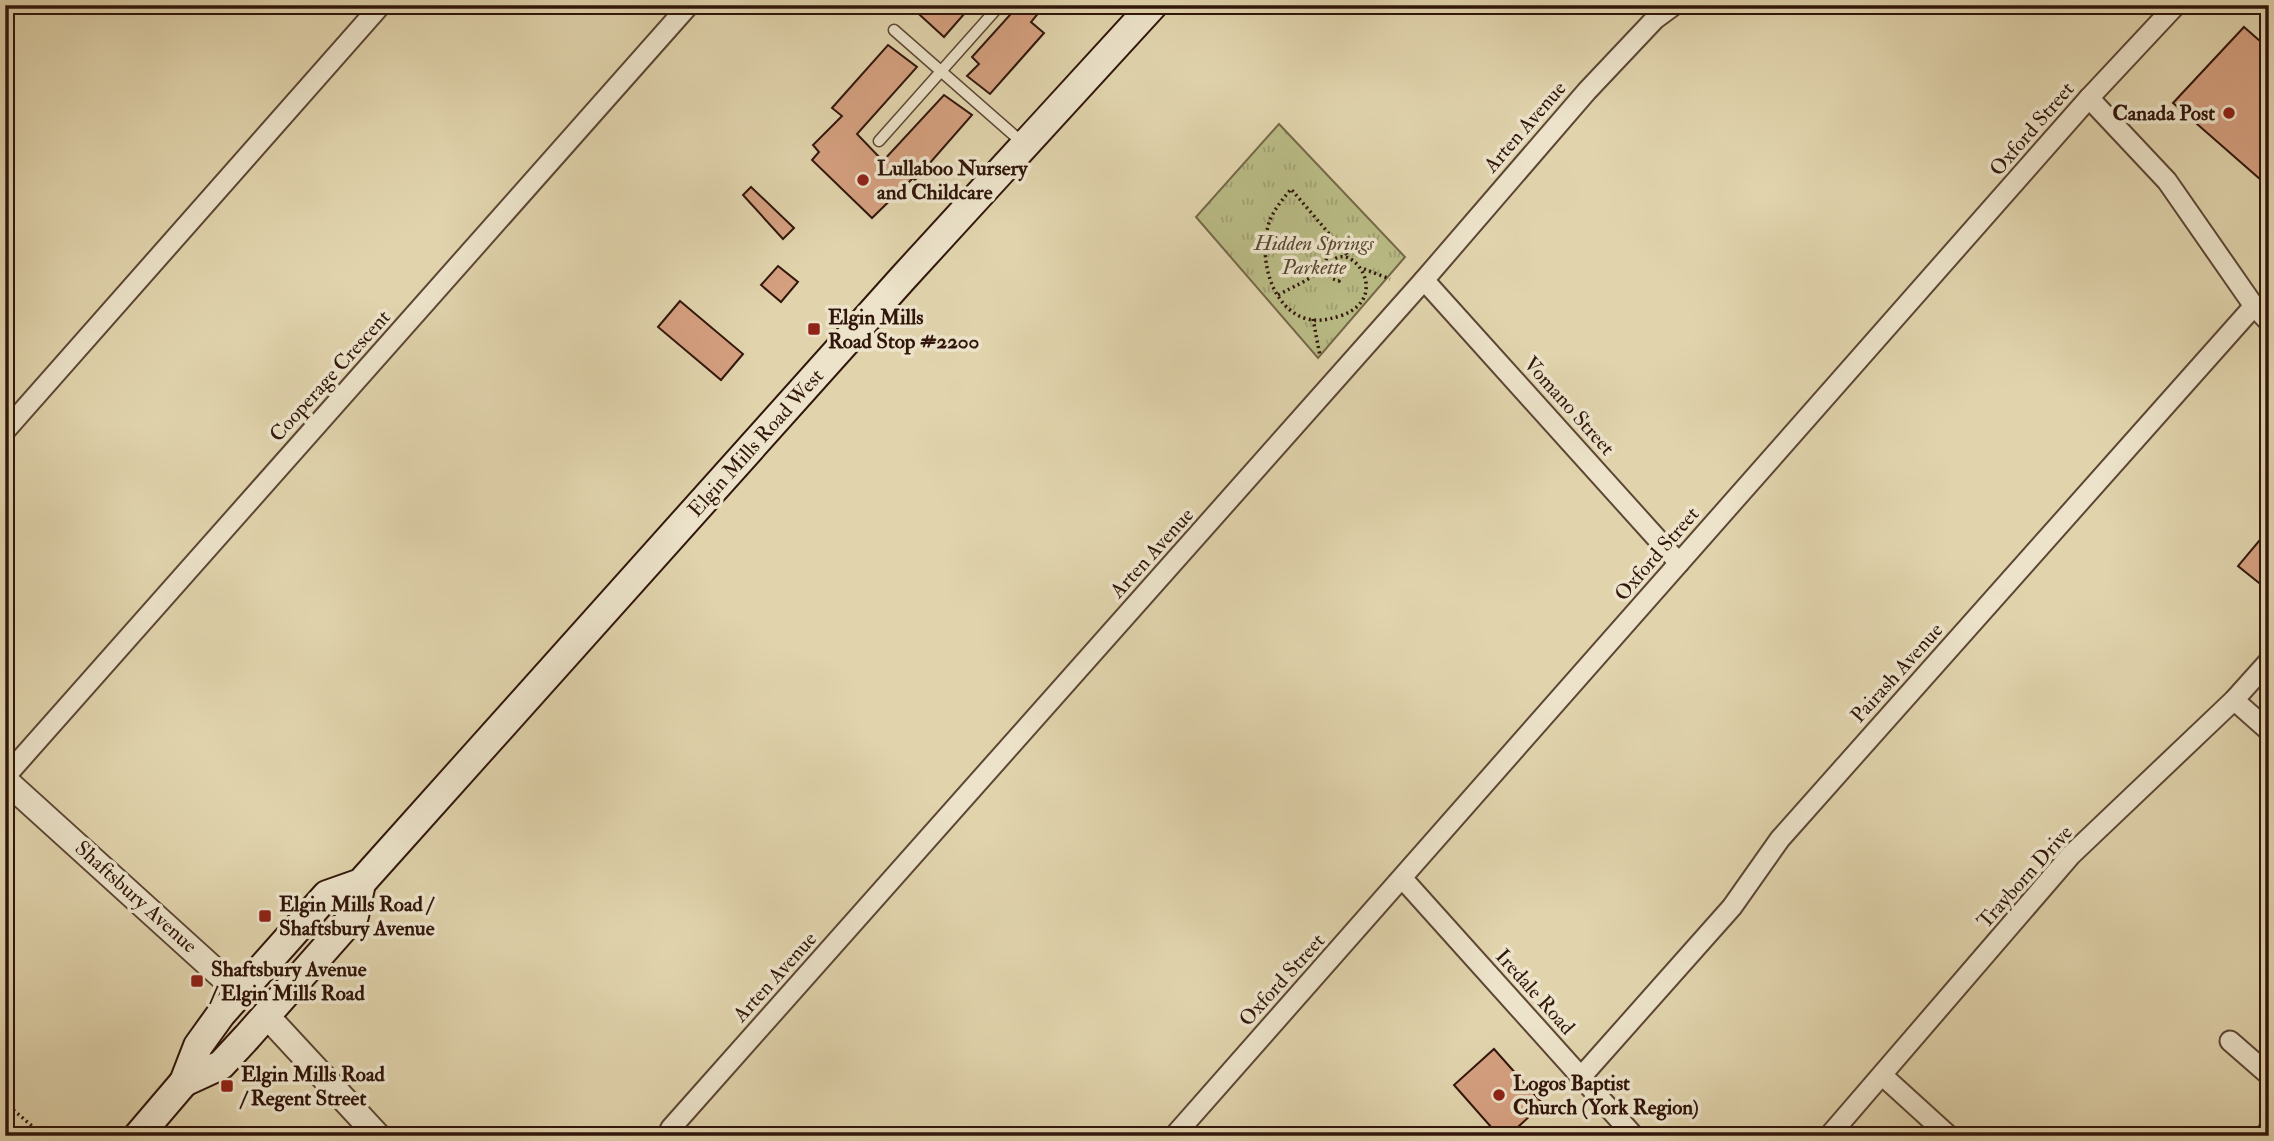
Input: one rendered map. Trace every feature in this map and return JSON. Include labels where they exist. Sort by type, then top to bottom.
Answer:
[{"type":"main road","name":"Elgin Mills Road West","points":[[138,1136],[184,1082],[198,1046],[240,993],[327,895],[361,883],[1153,5]]},
{"type":"main road","name":"Elgin Mills Road West","points":[[184,1082],[221,1065],[266,1015],[354,916],[361,883]]},
{"type":"street","points":[[5,431],[380,5]]},
{"type":"street","name":"Cooperage Crescent","points":[[5,778],[689,5]]},
{"type":"street","name":"Arten Avenue","points":[[667,1136],[1424,280],[1587,91],[1654,19],[1674,5]]},
{"type":"street","name":"Oxford Street","points":[[1174,1136],[2089,98],[2176,5]]},
{"type":"street","points":[[2089,98],[2167,181],[2254,306],[2269,322]]},
{"type":"street","name":"Vomano Street","points":[[1424,280],[1679,563]]},
{"type":"street","name":"Pairash Avenue","points":[[1581,1077],[1732,907],[1780,839],[2254,306]]},
{"type":"street","name":"Trayborn Drive","points":[[1829,1136],[2071,855],[2234,700],[2269,661]]},
{"type":"street","points":[[2234,700],[2269,731]]},
{"type":"street","name":"Shaftsbury Avenue","points":[[5,778],[266,1015]]},
{"type":"street","name":"Iredale Road","points":[[1403,878],[1634,1136]]},
{"type":"street","points":[[266,1015],[378,1136]]},
{"type":"street","points":[[2230,1041],[2269,1075]]},
{"type":"street","points":[[1883,1076],[1949,1136]]},
{"type":"street","points":[[2264,1136],[2269,1130]]},
{"type":"lane","points":[[879,141],[1000,5]]},
{"type":"lane","points":[[894,30],[1025,145]]},
{"type":"path","points":[[1291,189],[1334,239],[1349,257],[1359,263],[1367,290],[1359,304],[1346,314],[1323,321],[1302,317],[1284,304],[1266,265],[1265,242],[1270,220],[1291,189]]},
{"type":"path","points":[[1278,295],[1320,271],[1328,259],[1334,239]]},
{"type":"path","points":[[1337,272],[1342,276],[1339,281],[1331,278],[1327,272],[1329,265],[1336,259],[1349,257]]},
{"type":"path","points":[[1362,268],[1390,279]]},
{"type":"path","points":[[1313,319],[1320,356]]},
{"type":"path","points":[[5,1103],[44,1136]]},
{"type":"green space","name":"Hidden Springs Parkette","points":[[1279,124],[1405,257],[1318,358],[1196,217]]},
{"type":"building","points":[[909,5],[972,5],[944,37]]},
{"type":"building","points":[[1019,5],[1045,5],[1031,22],[1044,33],[990,94],[967,76],[979,64],[972,57]]},
{"type":"building","points":[[2244,27],[2269,49],[2269,187],[2173,103]]},
{"type":"building","points":[[888,45],[917,67],[857,134],[883,161],[944,95],[972,115],[915,180],[913,178],[872,218],[812,160],[819,152],[813,145],[842,116],[832,108]]},
{"type":"building","points":[[751,187],[794,228],[783,239],[743,195]]},
{"type":"building","points":[[778,266],[798,282],[781,302],[761,285]]},
{"type":"building","points":[[680,301],[743,354],[721,380],[658,327]]},
{"type":"building","points":[[2269,529],[2269,591],[2238,566]]},
{"type":"building","name":"Logos Baptist Church (York Region)","points":[[1494,1049],[1543,1104],[1508,1136],[1499,1136],[1454,1085]]},
{"type":"place","name":"Canada Post","points":[[2229,113]]},
{"type":"place","name":"Lullaboo Nursery and Childcare","points":[[863,180]]},
{"type":"place","name":"Elgin Mills Road Stop #2200","points":[[814,329]]},
{"type":"place","name":"Elgin Mills Road / Shaftsbury Avenue","points":[[265,916]]},
{"type":"place","name":"Shaftsbury Avenue / Elgin Mills Road","points":[[197,981]]},
{"type":"place","name":"Elgin Mills Road / Regent Street","points":[[227,1086]]},
{"type":"place","name":"Logos Baptist Church (York Region)","points":[[1499,1095]]}]
